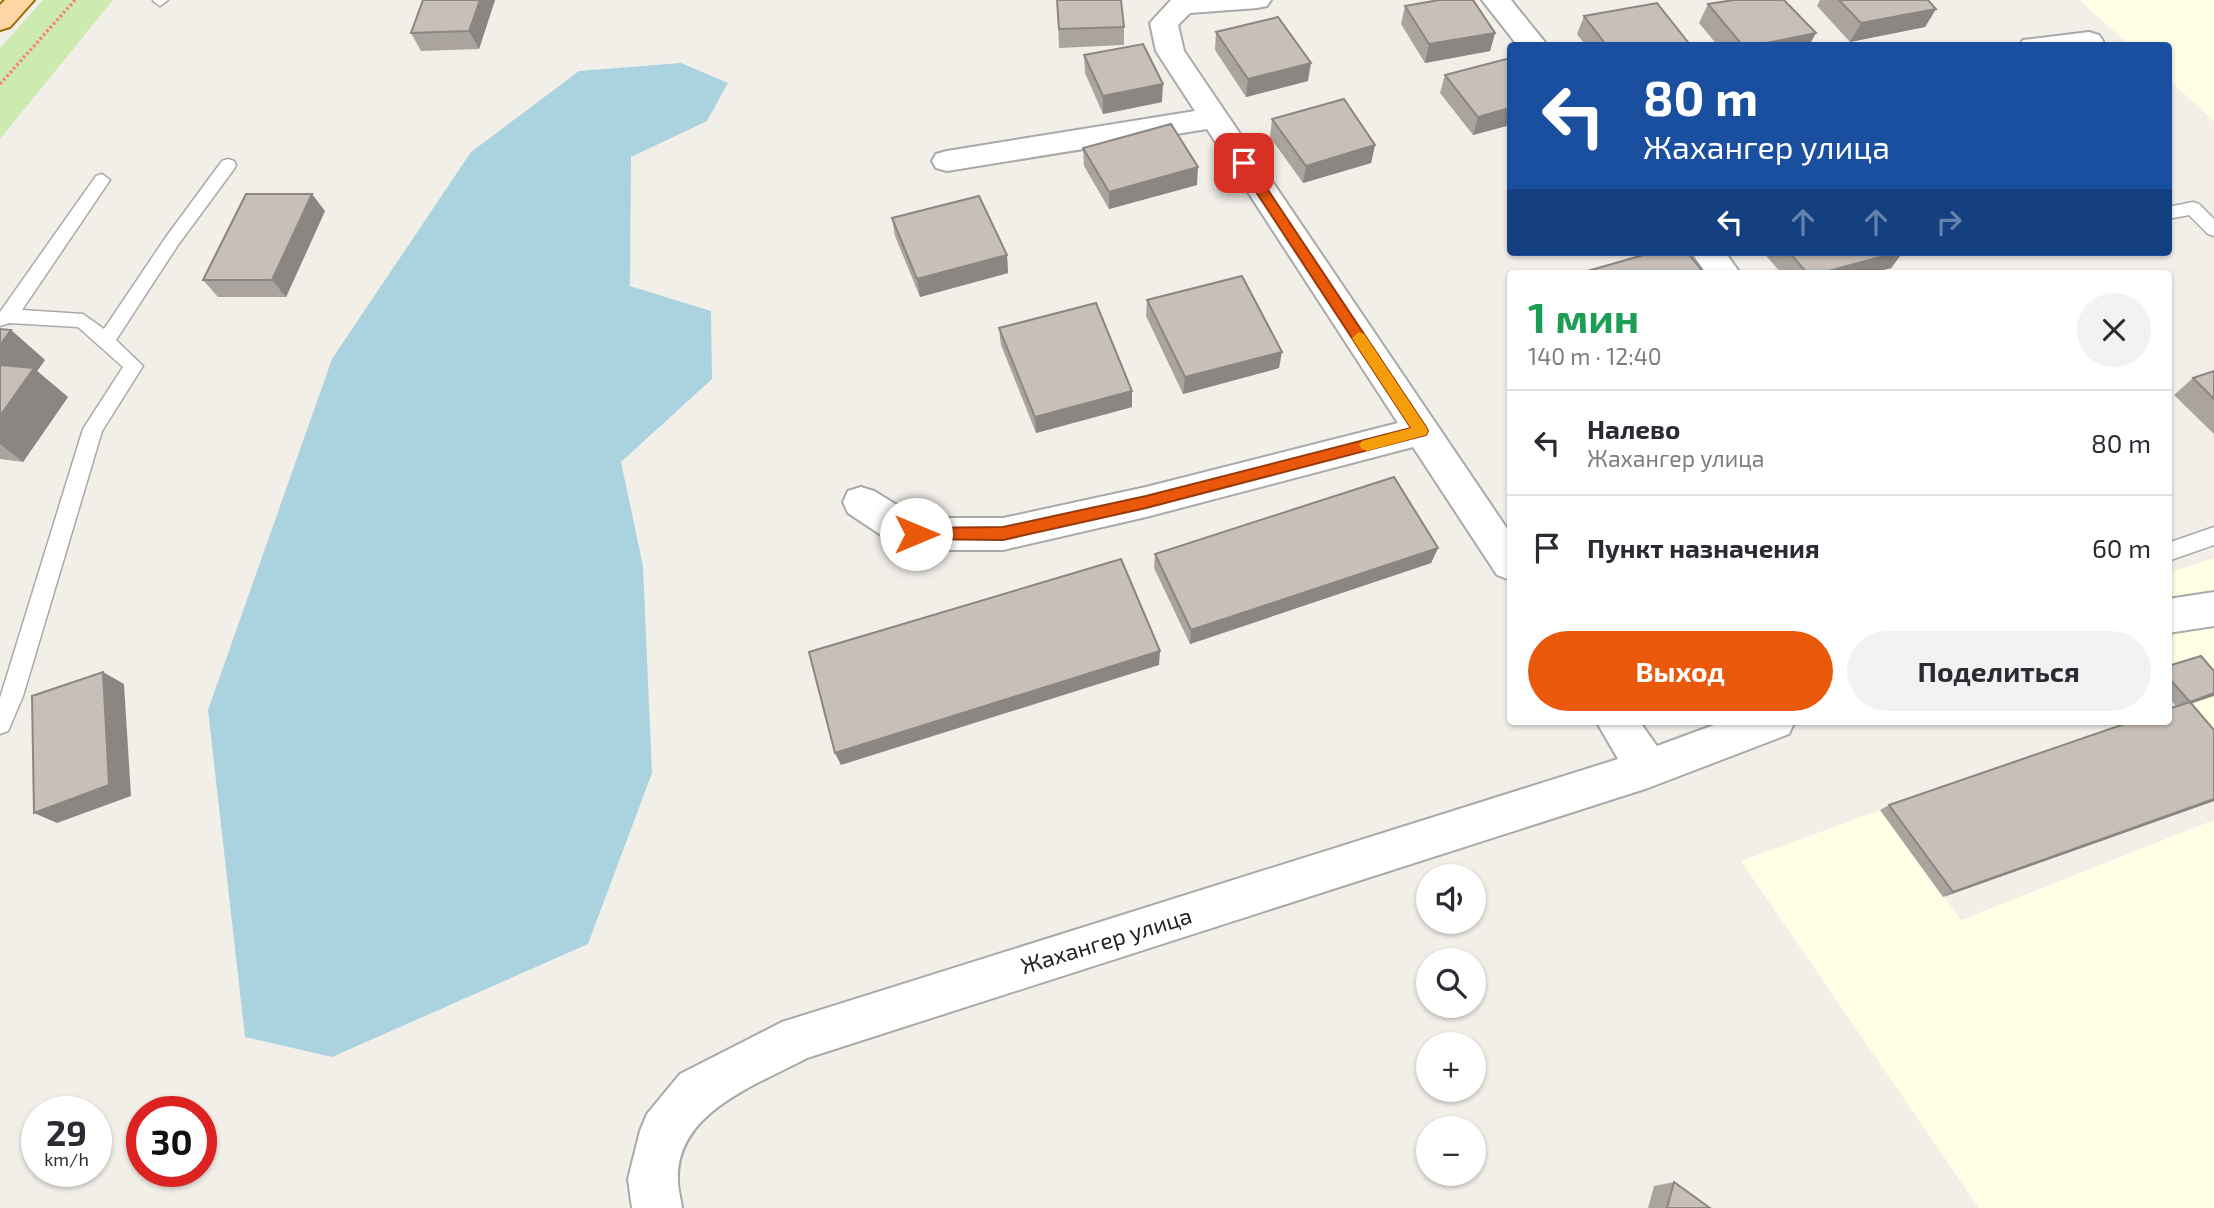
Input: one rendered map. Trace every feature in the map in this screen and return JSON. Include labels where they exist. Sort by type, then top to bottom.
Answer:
[{"type":"main road","points":[[0,21],[20,0]]},
{"type":"street","points":[[1256,0],[1182,5],[1164,23],[1170,51],[1507,560]]},
{"type":"street","points":[[1496,0],[1531,42]]},
{"type":"street","points":[[2078,42],[2089,41]]},
{"type":"street","points":[[947,161],[1214,118]]},
{"type":"street","points":[[1710,256],[1722,270]]},
{"type":"street","points":[[861,502],[897,526],[916,534],[1003,534],[1146,502],[1421,431]]},
{"type":"street","points":[[2172,615],[2214,609]]},
{"type":"street","points":[[1619,725],[1648,769]]},
{"type":"street","name":"Жахангер улица","points":[[657,1208],[653,1179],[664,1131],[697,1091],[797,1038],[1648,769],[1764,725]]},
{"type":"lane","points":[[106,341],[172,241],[228,165]]},
{"type":"lane","points":[[4,318],[102,180]]},
{"type":"lane","points":[[2172,212],[2193,208],[2214,230]]},
{"type":"lane","points":[[0,724],[12,696],[93,429],[135,366],[83,321],[4,318]]},
{"type":"lane","points":[[2172,551],[2214,536]]},
{"type":"path","points":[[0,84],[75,0]]},
{"type":"shaded area","points":[[2079,0],[2214,0],[2214,121],[2172,83],[2172,42],[2127,42]]},
{"type":"shaded area","points":[[2214,558],[2214,750],[2172,702],[2172,572]]},
{"type":"shaded area","points":[[1880,810],[1961,920],[2214,820],[2214,1208],[1979,1208],[1741,861]]},
{"type":"green space","points":[[43,0],[113,0],[0,139],[0,48]]},
{"type":"water","points":[[681,63],[728,83],[707,121],[631,157],[630,286],[711,311],[712,379],[621,462],[643,566],[652,773],[588,944],[332,1057],[245,1037],[208,710],[332,359],[471,152],[579,71]]},
{"type":"building","points":[[423,0],[480,0],[469,31],[411,33]]},
{"type":"building","points":[[1057,0],[1121,0],[1124,27],[1059,29]]},
{"type":"building","points":[[1439,0],[1473,0],[1495,33],[1429,44],[1405,6]]},
{"type":"building","points":[[1734,0],[1784,0],[1816,33],[1772,42],[1740,42],[1708,4]]},
{"type":"building","points":[[1839,0],[1928,0],[1936,9],[1861,23]]},
{"type":"building","points":[[1657,3],[1688,42],[1604,42],[1584,16]]},
{"type":"building","points":[[1278,17],[1311,63],[1248,79],[1216,32]]},
{"type":"building","points":[[1143,44],[1163,84],[1103,96],[1084,55]]},
{"type":"building","points":[[1507,59],[1507,109],[1478,117],[1445,75]]},
{"type":"building","points":[[1344,99],[1375,145],[1306,166],[1272,119]]},
{"type":"building","points":[[1171,124],[1198,167],[1109,192],[1083,148]]},
{"type":"building","points":[[246,194],[312,194],[272,280],[203,280]]},
{"type":"building","points":[[979,196],[1007,255],[917,279],[892,218]]},
{"type":"building","points":[[1640,256],[1690,256],[1702,270],[1591,270]]},
{"type":"building","points":[[1792,256],[1884,256],[1832,270],[1804,270]]},
{"type":"building","points":[[1242,276],[1282,352],[1185,377],[1147,300]]},
{"type":"building","points":[[1096,303],[1132,391],[1035,417],[999,328]]},
{"type":"building","points":[[0,329],[11,330],[0,345]]},
{"type":"building","points":[[0,365],[34,368],[0,416]]},
{"type":"building","points":[[2214,371],[2214,399],[2193,378]]},
{"type":"building","points":[[1394,477],[1438,548],[1191,630],[1155,554]]},
{"type":"building","points":[[1121,559],[1160,651],[835,753],[809,652]]},
{"type":"building","points":[[2201,656],[2214,671],[2214,693],[2190,702],[2172,682],[2172,665]]},
{"type":"building","points":[[103,672],[109,785],[34,813],[32,696]]},
{"type":"building","points":[[2190,702],[2214,730],[2214,799],[1953,892],[1889,805],[2121,725],[2172,725],[2172,708]]},
{"type":"building","points":[[1674,1182],[1710,1208],[1667,1208]]},
{"type":"slow traffic","points":[[1359,338],[1421,431],[1367,445]]},
{"type":"route","points":[[916,534],[1003,534],[1146,502],[1421,431],[1244,163]]}]
